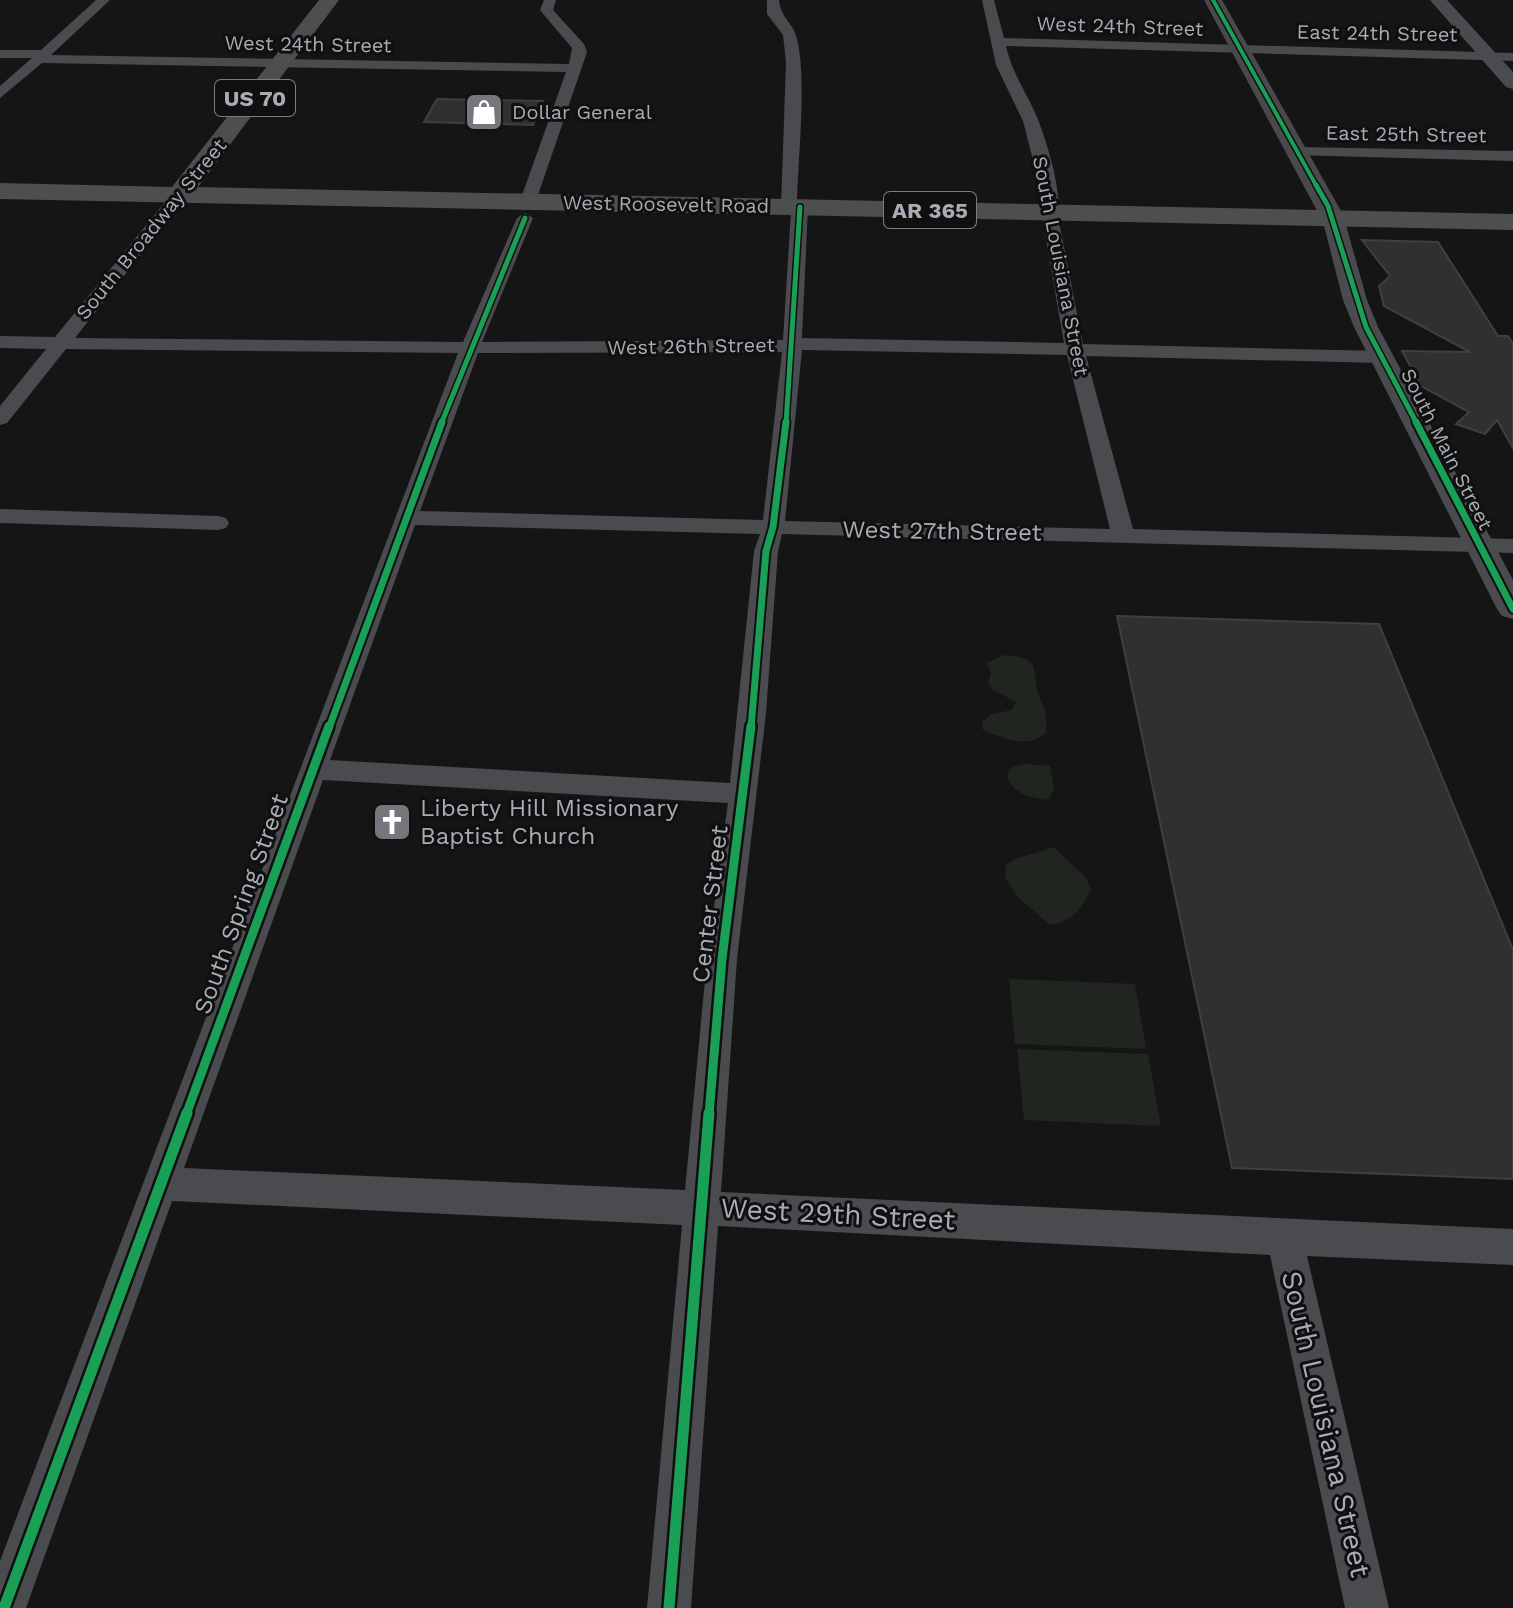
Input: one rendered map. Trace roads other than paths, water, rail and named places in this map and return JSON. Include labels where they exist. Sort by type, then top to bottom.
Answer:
[{"type":"main road","name":"South Broadway Street","points":[[180,194],[329,0]]},
{"type":"main road","name":"South Main Street","points":[[1213,0],[1333,218]]},
{"type":"main road","name":"West Roosevelt Road","points":[[0,191],[180,194],[526,209],[794,207],[1333,218]]},
{"type":"main road","name":"AR 365","points":[[1333,218],[1513,222]]},
{"type":"street","points":[[0,94],[104,0]]},
{"type":"street","points":[[550,0],[546,10],[579,47],[576,68]]},
{"type":"street","name":"Center Street","points":[[669,1608],[722,959],[744,794],[766,551],[773,527],[792,343],[793,62],[790,35],[774,14],[773,0]]},
{"type":"street","name":"South Louisiana Street","points":[[988,0],[1003,65],[1031,121],[1052,203],[1049,212],[1075,350],[1123,536]]},
{"type":"street","points":[[1438,0],[1513,83]]},
{"type":"street","name":"West 24th Street","points":[[997,42],[1241,51]]},
{"type":"street","name":"East 24th Street","points":[[1241,51],[1513,57]]},
{"type":"street","name":"West 24th Street","points":[[0,54],[576,68]]},
{"type":"street","name":"South Spring Street","points":[[4,1608],[312,769],[470,348],[526,209],[576,68]]},
{"type":"street","name":"East 25th Street","points":[[1298,152],[1513,156]]},
{"type":"street","name":"South Broadway Street","points":[[0,419],[180,194]]},
{"type":"street","name":"South Main Street","points":[[1333,218],[1355,300],[1513,609]]},
{"type":"street","name":"West 26th Street","points":[[0,342],[470,348],[766,348],[792,343],[1382,357]]},
{"type":"street","points":[[0,516],[218,523]]},
{"type":"street","name":"West 27th Street","points":[[406,518],[1513,546]]},
{"type":"street","points":[[312,769],[744,794]]},
{"type":"street","name":"West 29th Street","points":[[162,1184],[702,1206],[1285,1239],[1513,1247]]},
{"type":"street","name":"South Louisiana Street","points":[[1285,1239],[1367,1608]]},
{"type":"place","name":"Dollar General","points":[[484,112]]},
{"type":"place","name":"Liberty Hill Missionary Baptist Church","points":[[392,822]]}]
